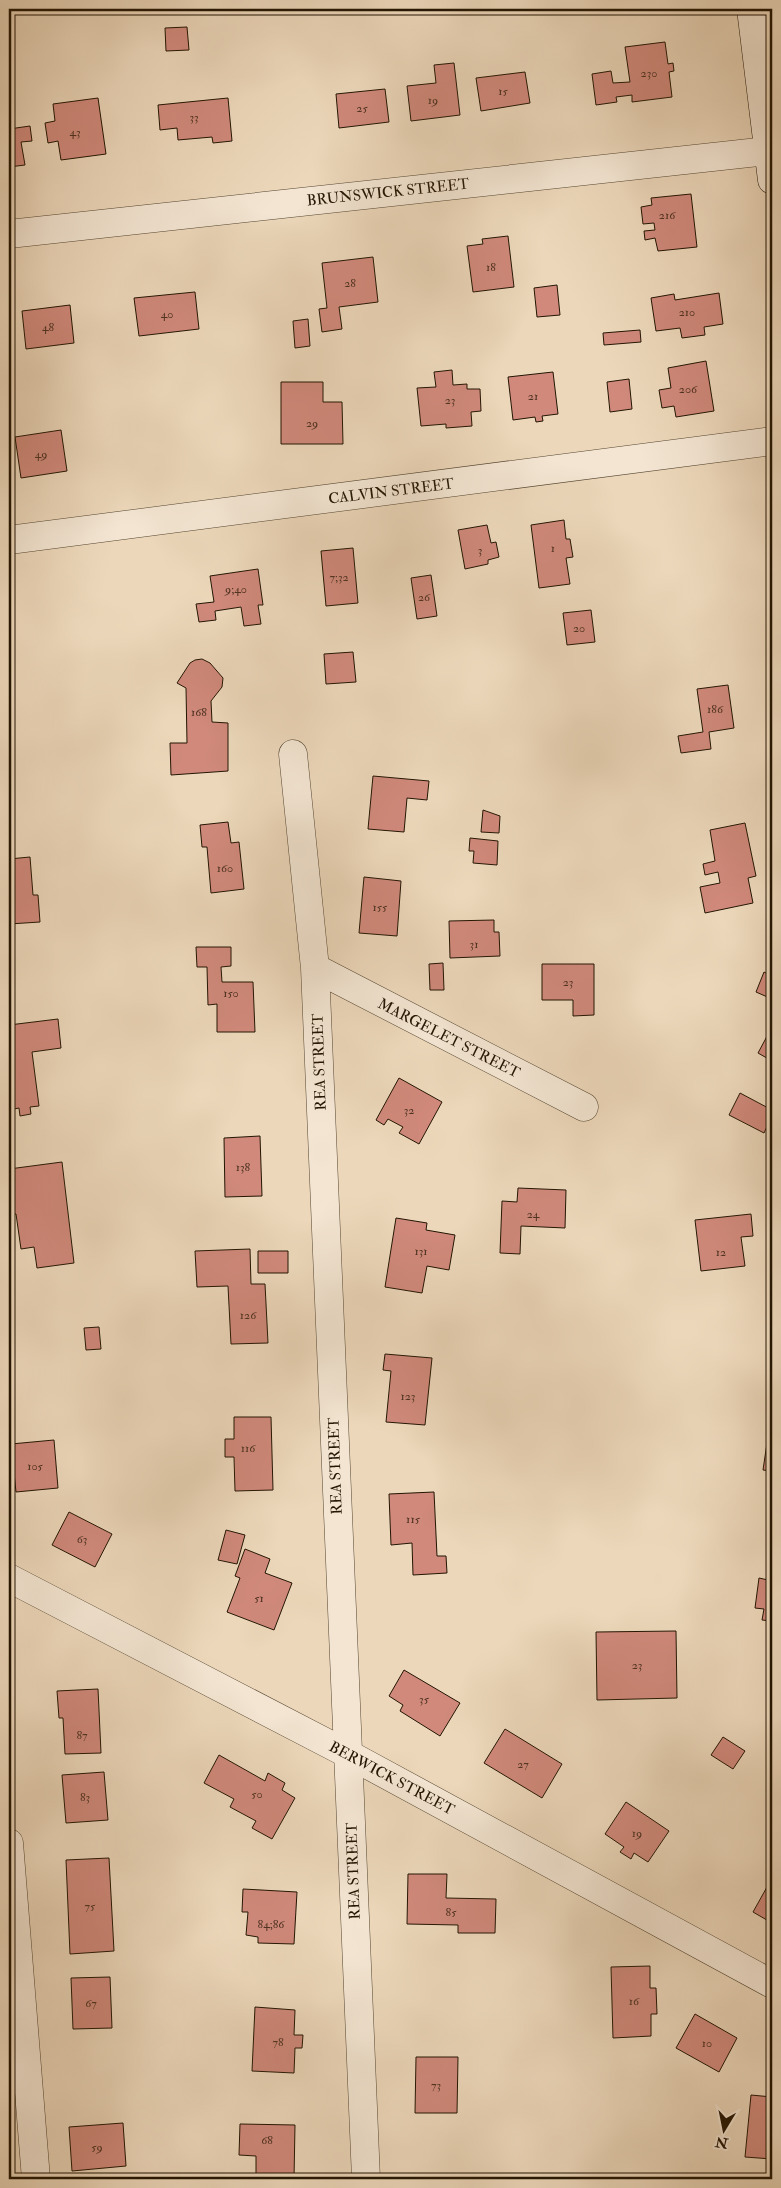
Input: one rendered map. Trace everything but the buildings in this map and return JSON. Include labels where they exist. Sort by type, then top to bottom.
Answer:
[{"type":"street","points":[[751,9],[772,180]]},
{"type":"street","name":"BRUNSWICK STREET","points":[[9,234],[768,151]]},
{"type":"street","name":"CALVIN STREET","points":[[9,540],[772,441]]},
{"type":"street","name":"REA STREET","points":[[293,754],[315,968],[366,2179]]},
{"type":"street","name":"MARGELET STREET","points":[[315,968],[584,1107]]},
{"type":"street","name":"BERWICK STREET","points":[[9,1578],[348,1754],[772,1984]]},
{"type":"street","points":[[9,1844],[36,2179]]}]
